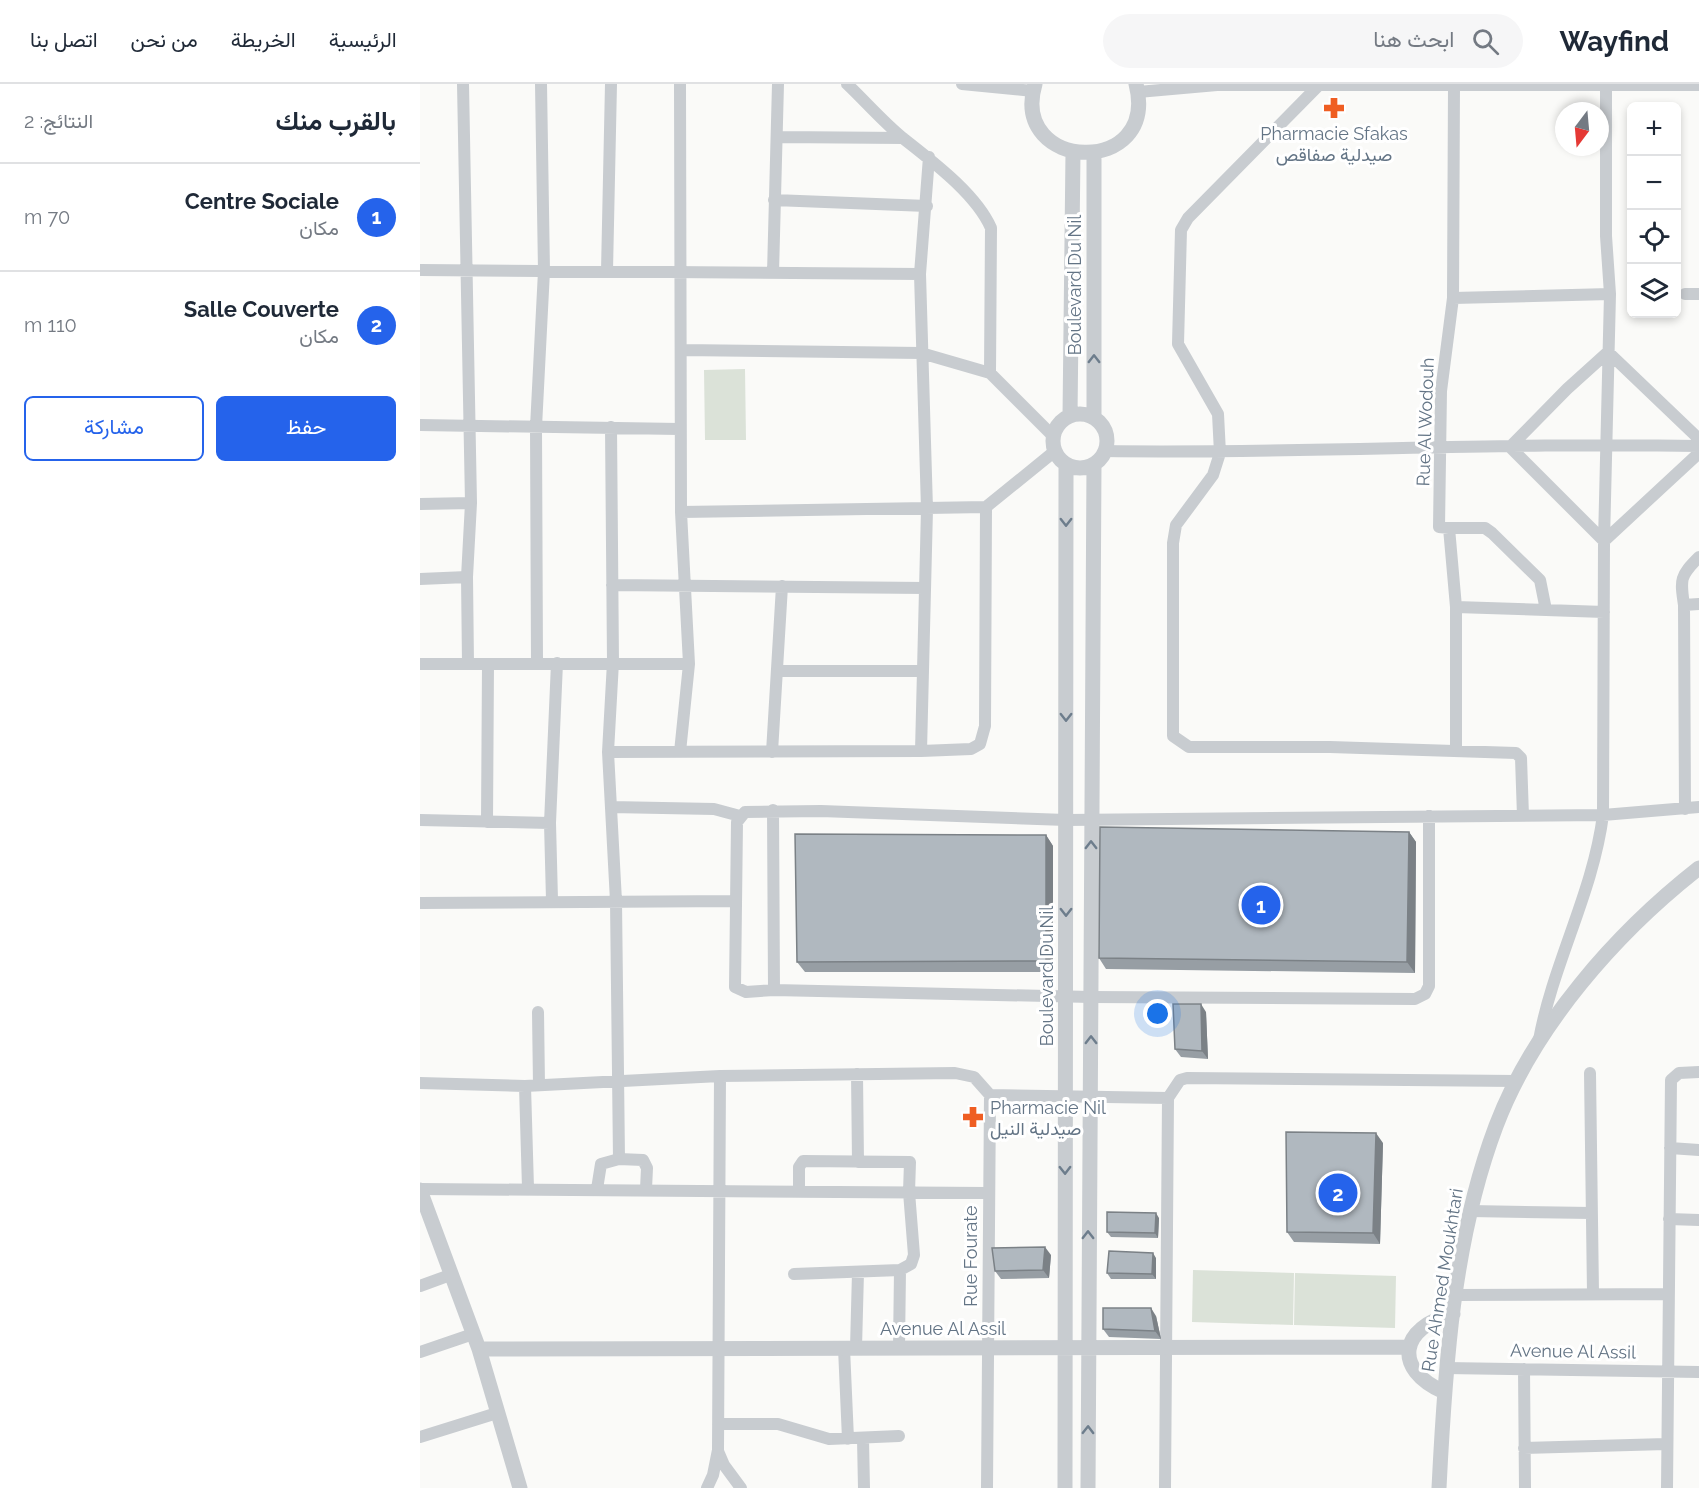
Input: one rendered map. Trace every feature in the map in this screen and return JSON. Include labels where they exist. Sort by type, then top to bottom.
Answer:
[{"type":"street","points":[[463,84],[471,503],[467,577],[468,664]]},
{"type":"street","points":[[537,663],[536,427],[544,271],[541,84]]},
{"type":"street","points":[[607,272],[611,84]]},
{"type":"street","points":[[680,84],[682,350],[679,429],[689,664],[680,752]]},
{"type":"street","points":[[773,273],[778,84]]},
{"type":"street","points":[[847,84],[903,138],[929,157],[980,208],[991,228],[990,373]]},
{"type":"street","points":[[962,84],[1034,88],[1032,108],[1042,131],[1059,147],[1073,152],[1094,153],[1115,145],[1131,130],[1138,108],[1137,88],[1217,85],[1699,85]]},
{"type":"street","points":[[1320,85],[1188,218],[1181,230],[1178,344],[1218,414],[1220,453],[1213,475],[1176,525],[1174,534],[1173,736],[1189,747],[1456,750],[1516,753],[1521,759],[1522,816]]},
{"type":"street","points":[[1538,1043],[1546,1004],[1598,850],[1603,815],[1604,541],[1610,294],[1606,236],[1606,85]]},
{"type":"street","name":"Rue Al Wodouh","points":[[1454,86],[1453,298],[1443,373],[1439,527],[1449,528],[1456,607],[1456,750]]},
{"type":"street","points":[[778,137],[903,138]]},
{"type":"street","name":"Boulevard Du Nil","points":[[1070,416],[1073,152]]},
{"type":"street","name":"Boulevard Du Nil","points":[[1094,153],[1094,417]]},
{"type":"street","points":[[921,752],[927,509],[920,274],[929,157]]},
{"type":"street","points":[[774,200],[927,206]]},
{"type":"street","points":[[420,270],[920,274]]},
{"type":"street","points":[[1453,298],[1610,294]]},
{"type":"street","points":[[1685,294],[1699,294]]},
{"type":"street","points":[[681,512],[986,507],[1054,443],[1060,422],[1070,416],[1080,414],[1094,417],[1106,434],[1105,451],[1094,464],[1080,468],[1065,464],[1054,443],[990,373],[921,353],[682,350]]},
{"type":"street","points":[[1608,351],[1699,439]]},
{"type":"street","points":[[1510,447],[1608,351]]},
{"type":"street","points":[[420,425],[679,429]]},
{"type":"street","points":[[611,427],[613,662],[608,752],[616,901],[619,1159]]},
{"type":"street","points":[[1105,451],[1220,453],[1606,444],[1699,446]]},
{"type":"street","points":[[1510,447],[1604,541]]},
{"type":"street","points":[[1604,541],[1699,453]]},
{"type":"street","name":"Boulevard Du Nil","points":[[1065,464],[1065,1488]]},
{"type":"street","points":[[1088,1488],[1094,464]]},
{"type":"street","points":[[420,504],[471,503]]},
{"type":"street","points":[[608,752],[921,752],[971,748],[983,739],[986,507]]},
{"type":"street","points":[[1449,528],[1485,528],[1492,533],[1540,580],[1546,610]]},
{"type":"street","points":[[1685,809],[1684,606],[1680,581],[1684,572],[1699,557]]},
{"type":"street","points":[[420,579],[467,577]]},
{"type":"street","points":[[612,585],[925,588]]},
{"type":"street","points":[[772,752],[782,586]]},
{"type":"street","points":[[1684,606],[1699,604]]},
{"type":"street","points":[[1456,607],[1604,612]]},
{"type":"street","points":[[420,664],[613,662],[689,664]]},
{"type":"street","points":[[552,900],[550,823],[557,663]]},
{"type":"street","points":[[487,822],[488,664]]},
{"type":"street","points":[[778,671],[922,671]]},
{"type":"street","points":[[611,807],[714,809],[740,816]]},
{"type":"street","points":[[1429,816],[1429,986],[1421,998],[1066,997],[774,990],[746,992],[735,987],[734,901],[737,822],[745,812],[773,810],[1066,820],[1092,819],[1429,816],[1522,816],[1603,815],[1699,807]]},
{"type":"street","points":[[773,810],[774,990]]},
{"type":"street","points":[[420,820],[550,823]]},
{"type":"street","name":"Rue Ahmed Moukhtari","points":[[1439,1488],[1444,1392],[1455,1295],[1470,1211],[1496,1125],[1516,1081],[1538,1043],[1609,951],[1660,899],[1699,868]]},
{"type":"street","points":[[420,903],[552,900],[734,901]]},
{"type":"street","points":[[537,1012],[539,1085]]},
{"type":"street","points":[[1667,1488],[1666,1444],[1670,1372],[1668,1294],[1671,1080],[1679,1072],[1699,1072]]},
{"type":"street","points":[[420,1083],[525,1086],[720,1076],[956,1073],[974,1077],[990,1095],[1168,1098]]},
{"type":"street","points":[[1590,1073],[1593,1293]]},
{"type":"street","points":[[857,1074],[858,1162]]},
{"type":"street","points":[[707,1488],[713,1475],[718,1450],[720,1076]]},
{"type":"street","points":[[1165,1488],[1168,1098],[1175,1085],[1187,1078],[1516,1081]]},
{"type":"street","points":[[525,1086],[528,1188]]},
{"type":"street","name":"Rue Fourate","points":[[987,1488],[990,1095]]},
{"type":"street","points":[[1670,1149],[1699,1150]]},
{"type":"street","points":[[597,1189],[601,1164],[619,1159],[643,1160],[647,1168],[646,1189]]},
{"type":"street","points":[[794,1274],[900,1270],[908,1268],[913,1260],[909,1192],[910,1162],[803,1161],[799,1167],[799,1191]]},
{"type":"street","points":[[520,1488],[479,1349],[450,1275],[425,1220],[420,1190],[528,1188],[988,1193]]},
{"type":"street","points":[[1470,1211],[1591,1212]]},
{"type":"street","points":[[1669,1219],[1699,1220]]},
{"type":"street","points":[[898,1348],[900,1270]]},
{"type":"street","points":[[848,1439],[850,1348],[858,1272]]},
{"type":"street","points":[[420,1286],[450,1275]]},
{"type":"street","points":[[1455,1295],[1668,1294]]},
{"type":"street","points":[[1444,1392],[1421,1379],[1409,1362],[1408,1347],[1427,1323],[1453,1314]]},
{"type":"street","points":[[420,1352],[473,1334]]},
{"type":"street","name":"Avenue Al Assil","points":[[479,1349],[1408,1347]]},
{"type":"street","name":"Avenue Al Assil","points":[[1446,1368],[1699,1372]]},
{"type":"street","points":[[1524,1369],[1525,1488]]},
{"type":"street","points":[[420,1437],[497,1413]]},
{"type":"street","points":[[718,1424],[778,1424],[817,1437],[862,1439],[898,1436]]},
{"type":"street","points":[[862,1439],[864,1488]]},
{"type":"street","points":[[1524,1448],[1666,1444]]},
{"type":"street","points":[[718,1450],[724,1465],[741,1488]]},
{"type":"shaded area","points":[[745,369],[746,440],[705,440],[704,370]]},
{"type":"shaded area","points":[[1193,1270],[1294,1273],[1293,1325],[1192,1322]]},
{"type":"shaded area","points":[[1295,1273],[1396,1276],[1395,1328],[1294,1325]]},
{"type":"building","points":[[1100,827],[1409,832],[1407,962],[1099,958]]},
{"type":"building","points":[[795,834],[1046,835],[1046,961],[797,962]]},
{"type":"building","points":[[1173,1004],[1201,1004],[1202,1051],[1175,1049]]},
{"type":"building","points":[[1286,1132],[1376,1133],[1373,1233],[1287,1232]]},
{"type":"building","points":[[1107,1212],[1156,1213],[1155,1233],[1107,1232]]},
{"type":"building","points":[[1045,1247],[1043,1270],[995,1271],[992,1248]]},
{"type":"building","points":[[1109,1251],[1153,1253],[1152,1274],[1107,1273]]},
{"type":"building","points":[[1103,1308],[1151,1308],[1155,1331],[1103,1329]]},
{"type":"place","name":"Pharmacie Sfakas صيدلية صفاقص","points":[[1334,108]]},
{"type":"place","name":"Centre Sociale","points":[[1261,905]]},
{"type":"place","name":"Pharmacie Nil صيدلية النيل","points":[[973,1117]]},
{"type":"place","name":"Salle Couverte","points":[[1338,1193]]}]
